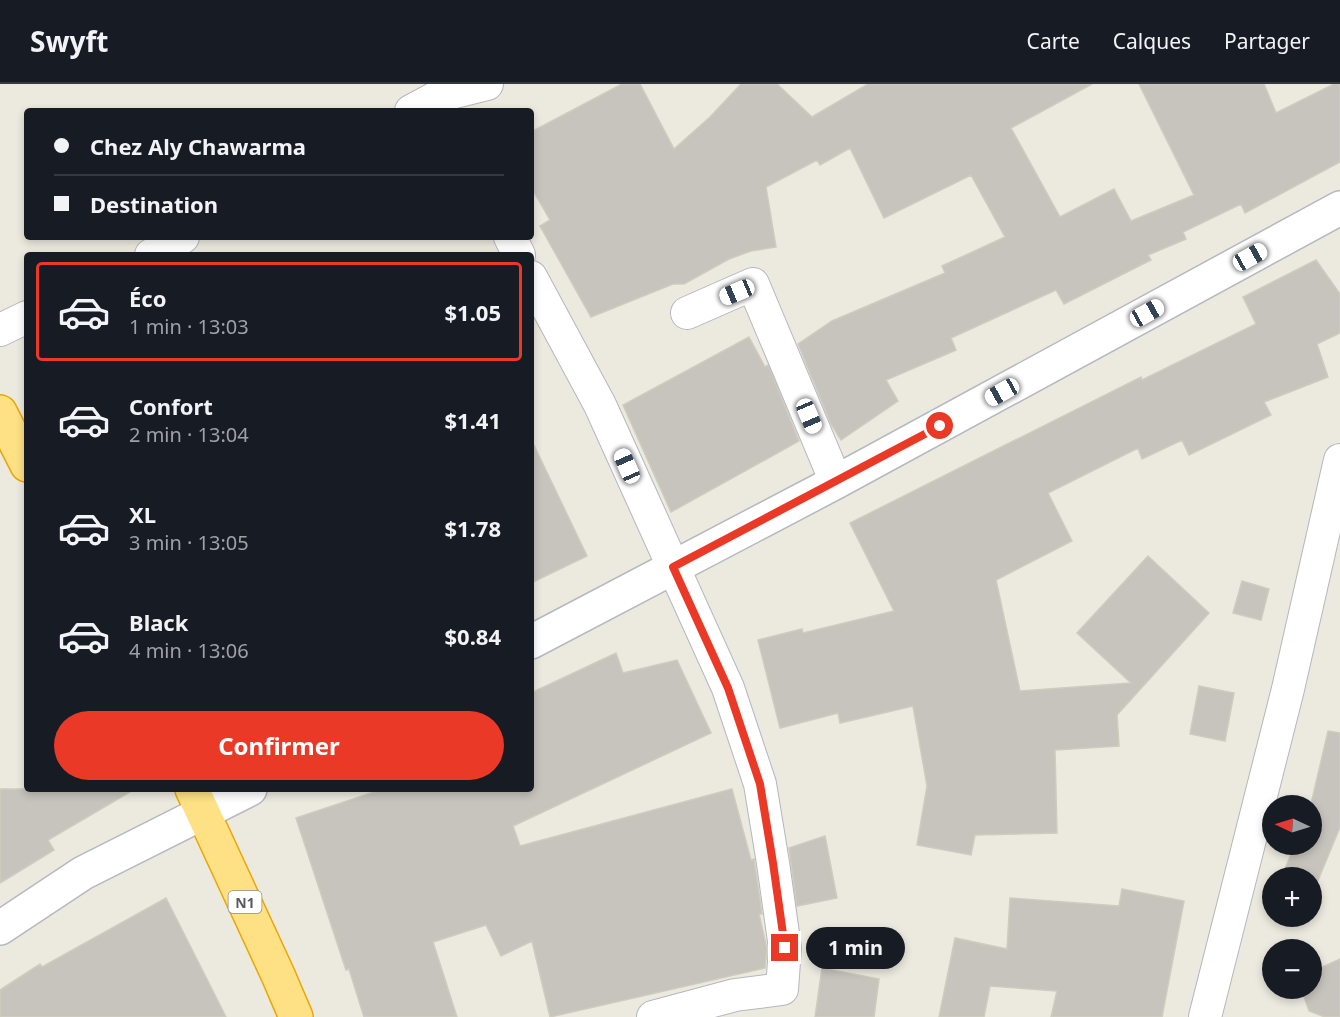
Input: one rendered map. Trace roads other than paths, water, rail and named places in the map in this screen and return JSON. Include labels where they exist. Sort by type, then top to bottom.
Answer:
[{"type":"highway","points":[[0,412],[24,459]]},
{"type":"highway","name":"N1","points":[[198,801],[296,1017]]},
{"type":"street","points":[[417,108],[439,97],[488,84]]},
{"type":"street","points":[[534,640],[1338,215]]},
{"type":"street","points":[[156,252],[178,240]]},
{"type":"street","points":[[534,283],[600,405],[728,688],[760,784],[773,863],[785,948],[782,989],[735,995],[653,1017]]},
{"type":"street","points":[[687,313],[753,284],[836,482]]},
{"type":"street","points":[[0,330],[24,318]]},
{"type":"street","points":[[1205,1017],[1286,700],[1340,460]]},
{"type":"street","points":[[0,928],[198,801],[237,792]]}]
